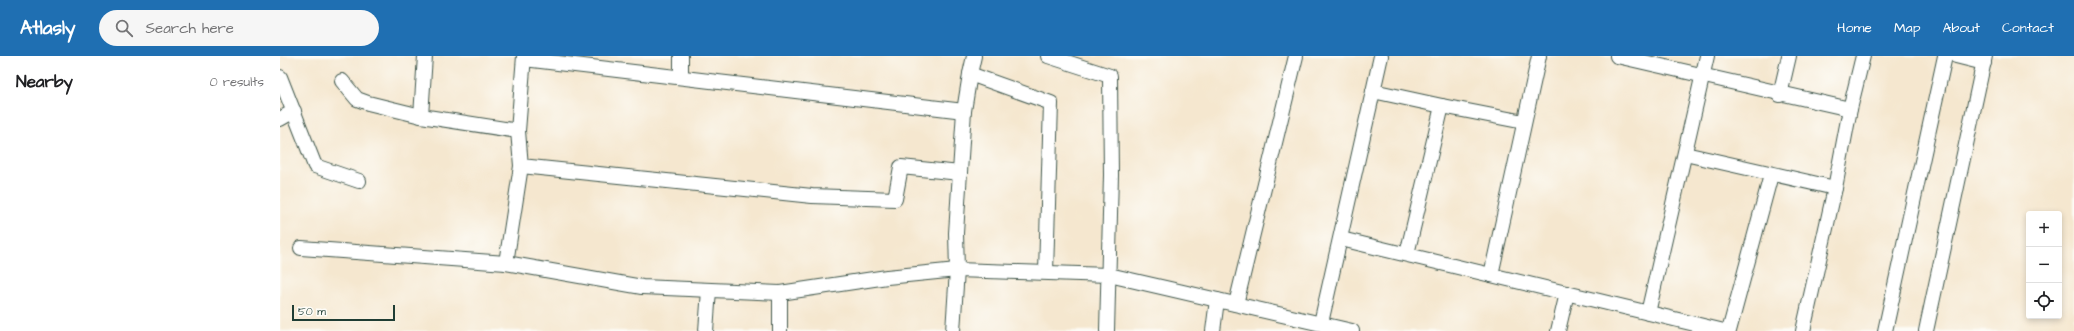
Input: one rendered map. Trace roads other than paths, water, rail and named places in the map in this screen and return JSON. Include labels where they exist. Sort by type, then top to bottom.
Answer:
[{"type":"street","points":[[421,116],[425,56]]},
{"type":"street","points":[[681,56],[681,77]]},
{"type":"street","points":[[953,331],[957,270],[956,233],[964,111],[974,56]]},
{"type":"street","points":[[1048,56],[1110,76],[1109,275],[1106,331]]},
{"type":"street","points":[[1236,304],[1296,56]]},
{"type":"street","points":[[1321,323],[1381,56]]},
{"type":"street","points":[[1491,275],[1539,56]]},
{"type":"street","points":[[1648,313],[1707,56]]},
{"type":"street","points":[[1780,95],[1789,56]]},
{"type":"street","points":[[1803,331],[1835,188],[1850,109],[1863,56]]},
{"type":"street","points":[[1885,331],[1945,56]]},
{"type":"street","points":[[1926,331],[1984,59],[1956,56]]},
{"type":"street","points":[[506,263],[521,166],[518,131],[524,57],[964,111]]},
{"type":"street","points":[[1621,57],[1702,75],[1780,95],[1850,109]]},
{"type":"street","points":[[970,74],[1051,103],[1046,272]]},
{"type":"street","points":[[280,77],[315,166],[359,181]]},
{"type":"street","points":[[342,81],[357,99],[421,116],[518,131]]},
{"type":"street","points":[[1373,91],[1524,122]]},
{"type":"street","points":[[1407,254],[1442,106]]},
{"type":"street","points":[[280,119],[294,111]]},
{"type":"street","points":[[1685,154],[1771,175],[1835,188]]},
{"type":"street","points":[[521,166],[812,196],[895,198],[901,167],[960,173]]},
{"type":"street","points":[[1729,331],[1771,175]]},
{"type":"street","points":[[1341,239],[1724,331]]},
{"type":"street","points":[[301,248],[506,263],[642,287],[780,293],[888,277],[957,270],[1109,275],[1352,331]]},
{"type":"street","points":[[706,331],[709,290]]},
{"type":"street","points":[[780,293],[780,331]]},
{"type":"street","points":[[1558,331],[1567,293]]},
{"type":"street","points":[[1213,331],[1217,300]]}]
